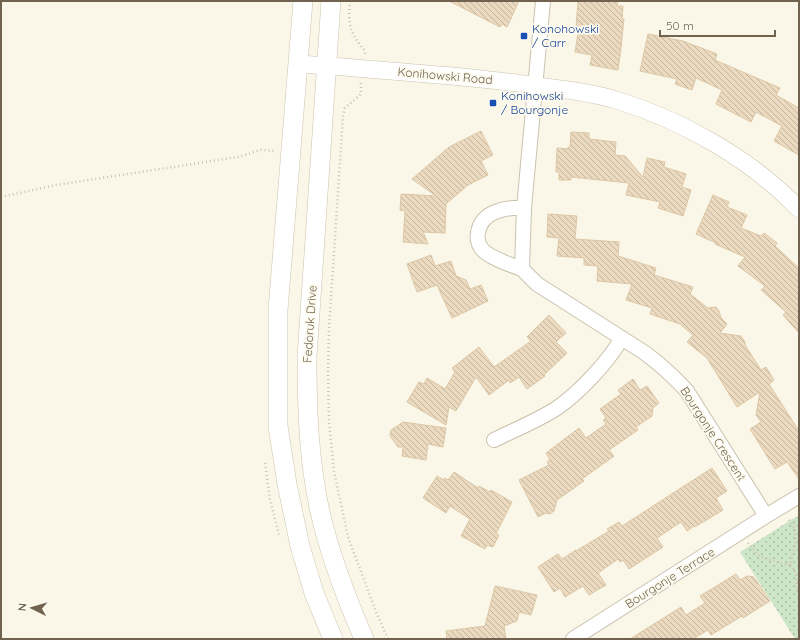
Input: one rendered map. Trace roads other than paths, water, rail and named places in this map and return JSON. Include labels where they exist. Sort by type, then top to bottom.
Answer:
[{"type":"main road","points":[[303,1],[278,310],[278,426],[287,484],[300,546],[314,593],[333,639]]},
{"type":"main road","name":"Fedoruk Drive","points":[[331,1],[307,357],[307,405],[311,451],[323,524],[337,569],[364,639]]},
{"type":"street","points":[[522,269],[524,208],[543,1]]},
{"type":"street","name":"Konihowski Road","points":[[298,64],[505,81],[579,92],[616,100],[672,122],[726,151],[753,169],[799,209]]},
{"type":"street","name":"Bourgonje Crescent","points":[[524,208],[499,210],[488,216],[479,226],[478,238],[481,248],[490,255],[522,269],[537,284],[660,364],[687,391],[766,516]]},
{"type":"street","points":[[494,440],[556,409],[571,398],[615,350],[622,338]]},
{"type":"street","points":[[766,516],[799,496]]},
{"type":"street","name":"Bourgonje Terrace","points":[[574,639],[766,516]]},
{"type":"place","name":"Konohowski / Carr","points":[[524,36]]},
{"type":"place","name":"Konihowski / Bourgonje","points":[[493,103]]}]
